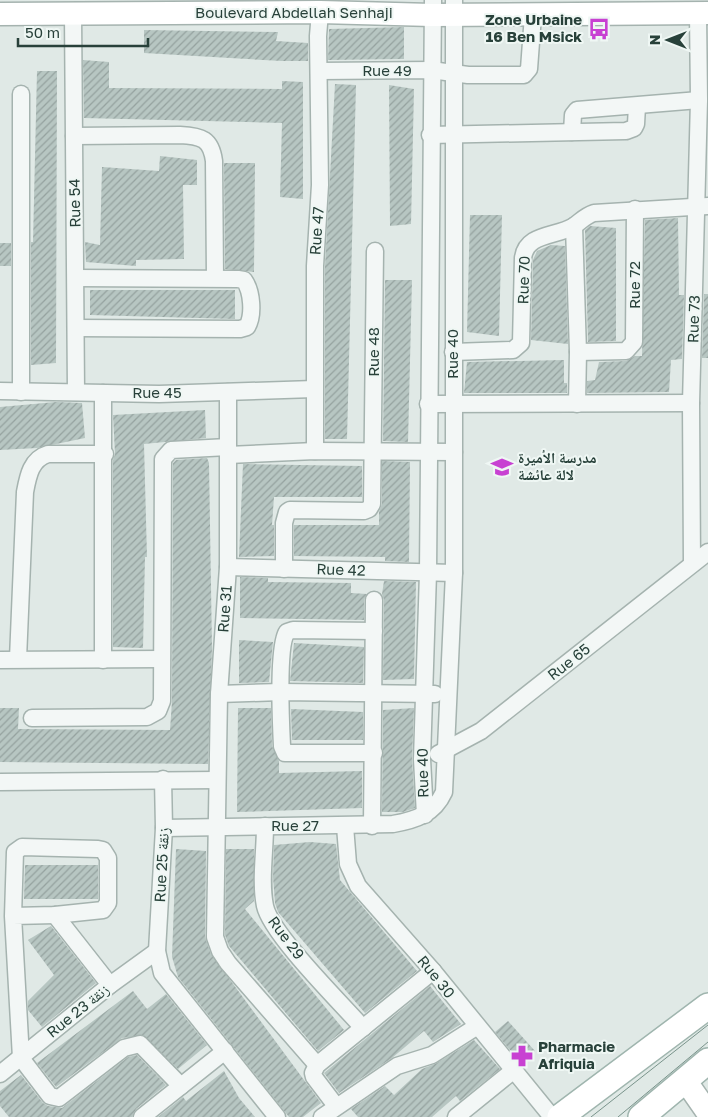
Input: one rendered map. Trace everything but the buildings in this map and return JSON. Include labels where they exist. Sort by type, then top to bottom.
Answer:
[{"type":"main road","points":[[560,1117],[708,1006]]},
{"type":"main road","points":[[654,1113],[699,1072]]},
{"type":"street","name":"Boulevard Abdellah Senhaji","points":[[0,14],[320,12],[443,7],[533,15],[611,12],[703,13]]},
{"type":"street","name":"Rue 40","points":[[425,815],[422,759],[428,573],[431,70],[443,7]]},
{"type":"street","name":"Rue 40","points":[[425,815],[436,806],[444,792],[454,573],[453,352],[455,136],[453,72],[443,7]]},
{"type":"street","name":"Rue 47","points":[[315,451],[315,266],[320,185],[320,71],[318,36],[320,12]]},
{"type":"street","name":"Rue 73","points":[[692,564],[691,403],[702,281],[703,206],[699,100],[703,13]]},
{"type":"street","name":"Rue 54","points":[[72,14],[76,392]]},
{"type":"street","name":"Rue 49","points":[[320,71],[431,70],[468,75],[521,76],[527,73],[533,15]]},
{"type":"street","points":[[20,392],[21,94]]},
{"type":"street","points":[[572,132],[573,115],[577,110],[699,100]]},
{"type":"street","points":[[430,136],[631,130],[636,124],[637,106]]},
{"type":"street","points":[[74,136],[192,136],[209,144],[214,162],[215,278]]},
{"type":"street","name":"Rue 70","points":[[453,352],[513,350],[518,348],[523,335],[523,258],[525,248],[532,241],[574,226],[585,216],[594,213],[703,206]]},
{"type":"street","name":"Rue 72","points":[[578,352],[629,349],[636,335],[635,209]]},
{"type":"street","points":[[574,226],[578,352],[577,404]]},
{"type":"street","name":"Rue 48","points":[[284,569],[284,523],[287,512],[290,510],[357,512],[369,509],[373,497],[375,251]]},
{"type":"street","points":[[76,278],[238,279],[246,283],[250,295],[251,318],[247,327],[240,329],[76,328]]},
{"type":"street","name":"Rue 45","points":[[0,391],[103,393],[314,389]]},
{"type":"street","name":"Rue 31","points":[[228,392],[228,567],[219,694],[214,925],[217,944],[228,963],[317,1065]]},
{"type":"street","points":[[103,393],[105,454],[103,660]]},
{"type":"street","points":[[428,404],[691,403]]},
{"type":"street","points":[[32,718],[151,716],[158,711],[162,701],[163,459],[171,450],[373,453],[454,452]]},
{"type":"street","points":[[18,660],[25,492],[31,467],[41,456],[48,454],[105,454]]},
{"type":"street","name":"Rue 65","points":[[422,759],[446,752],[481,732],[708,552]]},
{"type":"street","name":"Rue 42","points":[[228,567],[454,573]]},
{"type":"street","points":[[372,826],[374,600]]},
{"type":"street","points":[[374,631],[293,630],[287,632],[283,640],[281,692],[282,746],[285,753],[374,753]]},
{"type":"street","points":[[0,660],[161,659]]},
{"type":"street","points":[[219,694],[281,692],[447,695]]},
{"type":"street","points":[[0,782],[162,779],[218,780]]},
{"type":"street","name":"Rue 25 زنقة","points":[[162,779],[164,828],[157,951],[162,973],[168,983],[277,1117]]},
{"type":"street","name":"Rue 27","points":[[164,828],[372,826],[393,824],[425,815]]},
{"type":"street","name":"Rue 29","points":[[265,826],[264,892],[268,915],[279,934],[363,1028]]},
{"type":"street","name":"Rue 30","points":[[345,826],[348,864],[358,886],[433,971],[476,1027],[552,1117]]},
{"type":"street","points":[[13,916],[55,915],[103,910],[106,907],[108,858],[103,850],[22,847],[16,850],[13,916],[21,1058],[50,1096],[59,1098],[124,1048],[140,1044],[181,1086]]},
{"type":"street","points":[[55,915],[110,985]]},
{"type":"street","name":"Rue 23 زنقة","points":[[0,1074],[110,985],[157,951]]},
{"type":"street","points":[[336,1106],[314,1077],[313,1072],[317,1065],[433,971]]},
{"type":"street","points":[[322,1117],[397,1066],[432,1055],[476,1027]]},
{"type":"street","points":[[142,1117],[225,1051]]},
{"type":"street","points":[[456,1117],[514,1070]]},
{"type":"street","points":[[699,1072],[708,1113]]},
{"type":"tram line","points":[[591,1117],[708,1025]]},
{"type":"tram line","points":[[618,1117],[708,1042]]},
{"type":"place","name":"Zone Urbaine 16 Ben Msick","points":[[599,29]]},
{"type":"place","name":"مدرسة الأميرة لالة عائشة","points":[[502,467]]},
{"type":"place","name":"Pharmacie Afriquia","points":[[522,1056]]}]
